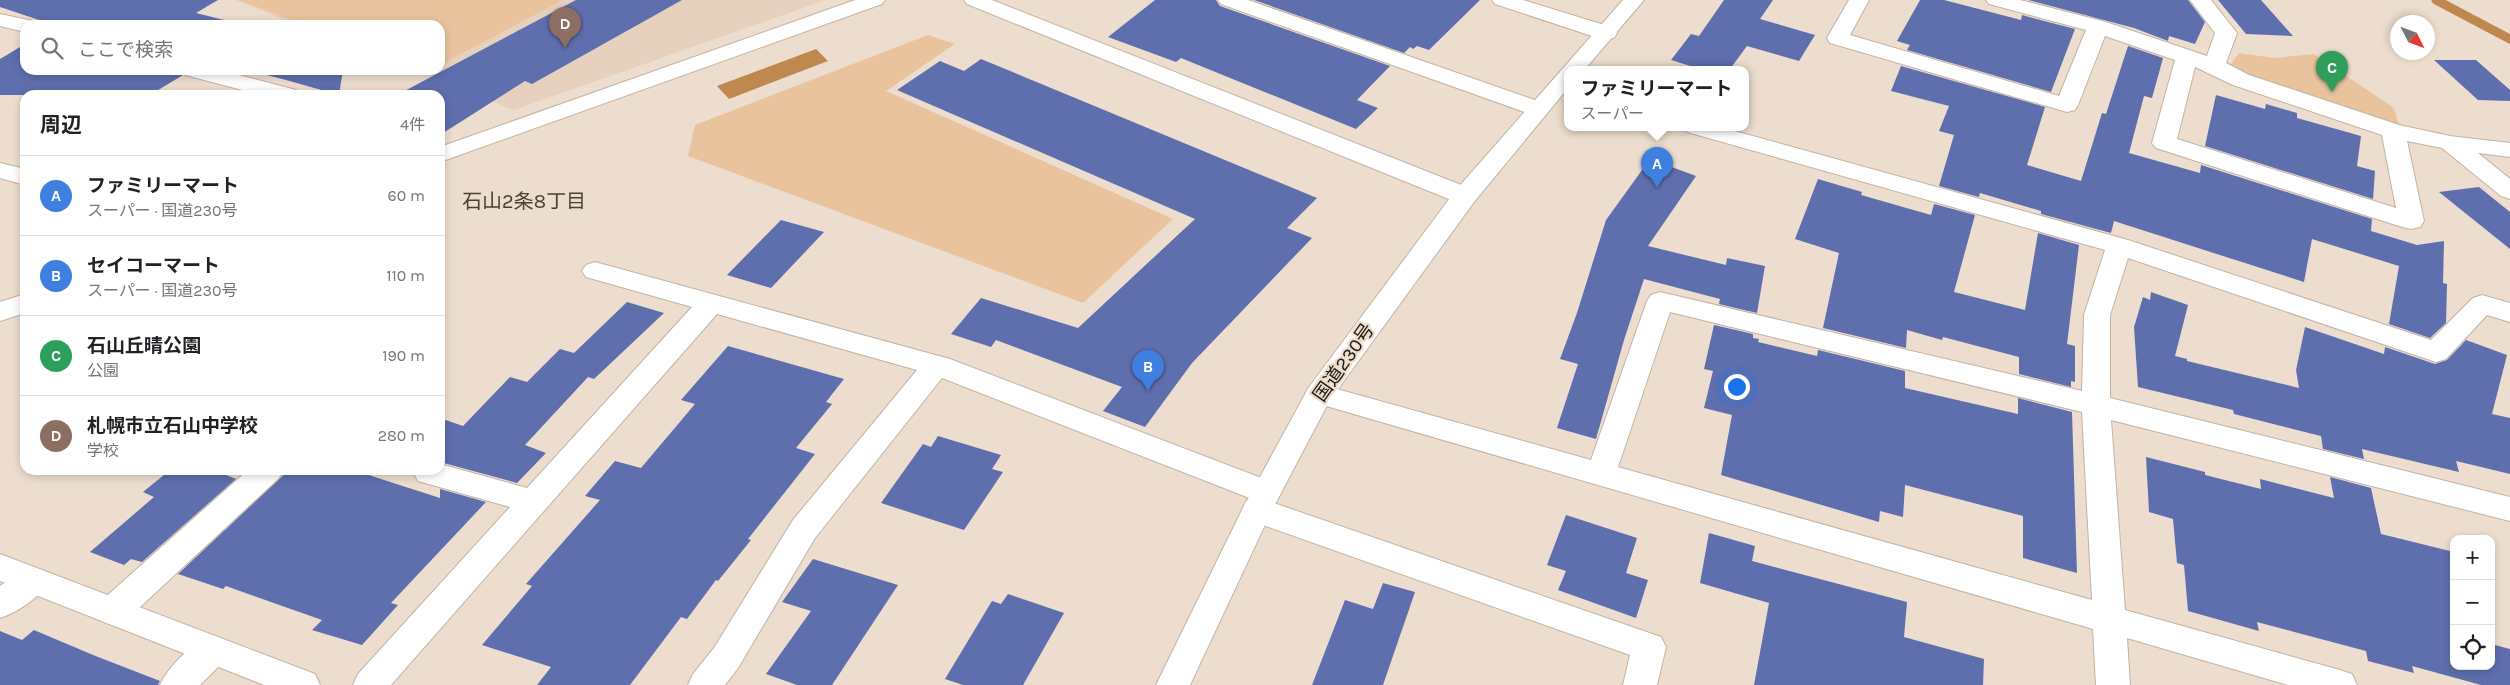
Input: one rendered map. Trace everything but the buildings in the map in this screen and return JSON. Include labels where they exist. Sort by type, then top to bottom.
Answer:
[{"type":"main road","points":[[445,153],[875,0]]},
{"type":"main road","points":[[974,0],[1465,196]]},
{"type":"main road","points":[[1228,0],[1538,109]]},
{"type":"main road","points":[[1502,0],[1606,33]]},
{"type":"main road","name":"国道230号","points":[[1578,66],[1634,0]]},
{"type":"main road","points":[[1860,0],[1838,38],[2067,105],[2098,27]]},
{"type":"main road","points":[[1996,0],[2098,27],[2214,66],[2241,80],[2393,131],[2450,143],[2510,150]]},
{"type":"main road","points":[[2200,0],[2226,33],[2214,66]]},
{"type":"main road","points":[[0,20],[20,25]]},
{"type":"main road","points":[[2187,57],[2164,143],[2411,221],[2393,131]]},
{"type":"main road","points":[[212,75],[269,90]]},
{"type":"main road","name":"国道230号","points":[[1173,685],[1261,501],[1319,394],[1465,196],[1538,109],[1564,83]]},
{"type":"main road","points":[[1709,131],[2119,246],[2436,352],[2482,304],[2510,313]]},
{"type":"main road","points":[[2450,143],[2510,191]]},
{"type":"main road","points":[[2113,685],[2096,405],[2097,315],[2119,246]]},
{"type":"main road","points":[[595,271],[936,365],[1261,501],[1649,647],[1640,685]]},
{"type":"main road","points":[[1601,474],[1660,301],[2096,405],[2510,509]]},
{"type":"main road","points":[[370,685],[711,303]]},
{"type":"main road","points":[[0,312],[20,305]]},
{"type":"main road","points":[[704,685],[726,658],[804,528],[936,365]]},
{"type":"main road","points":[[1319,394],[2340,685]]},
{"type":"main road","points":[[113,611],[263,475]]},
{"type":"main road","points":[[437,475],[533,502]]},
{"type":"main road","points":[[0,567],[303,685]]},
{"type":"main road","points":[[0,604],[33,580]]},
{"type":"main road","points":[[177,685],[214,650]]},
{"type":"shaded area","points":[[235,0],[826,0],[514,110],[426,75],[445,75],[445,20],[285,20]]},
{"type":"shaded area","points":[[239,0],[563,0],[445,62],[445,20],[292,20]]},
{"type":"shaded area","points":[[928,35],[955,44],[886,91],[1173,219],[1083,303],[688,156],[695,125]]},
{"type":"shaded area","points":[[816,49],[828,61],[729,99],[717,86]]},
{"type":"shaded area","points":[[2239,53],[2275,58],[2314,54],[2394,108],[2399,125],[2246,76],[2231,64]]},
{"type":"waterway","points":[[2436,0],[2510,39]]},
{"type":"place","name":"札幌市立石山中学校","points":[[565,48]]},
{"type":"place","name":"石山丘晴公園","points":[[2332,92]]},
{"type":"place","name":"ファミリーマート","points":[[1657,188]]},
{"type":"place","name":"セイコーマート","points":[[1148,391]]},
{"type":"district","name":"石山2条8丁目","points":[[524,201]]}]
